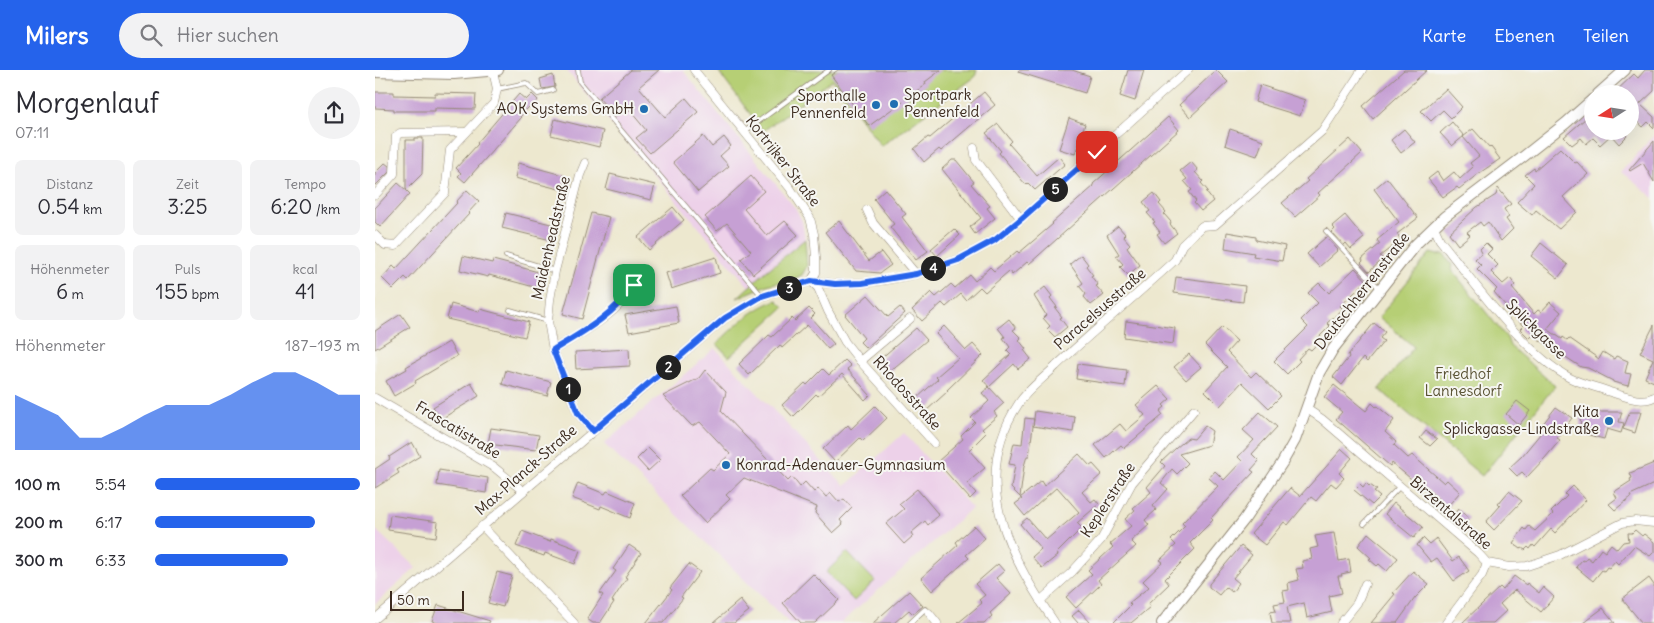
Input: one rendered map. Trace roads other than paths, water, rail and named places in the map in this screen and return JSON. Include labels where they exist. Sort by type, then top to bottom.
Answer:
[{"type":"street","points":[[375,72],[454,74],[495,70],[497,89],[494,103],[450,150],[445,192],[395,246],[385,245],[375,235]]},
{"type":"street","name":"Kortrijker Straße","points":[[694,70],[790,188],[810,218],[816,256],[816,273],[811,281]]},
{"type":"street","name":"Max-Planck-Straße","points":[[375,619],[725,318],[762,296],[811,281],[835,284],[862,283],[916,274],[958,260],[995,240],[1021,219],[1188,70]]},
{"type":"street","name":"Paracelsusstraße","points":[[1055,623],[1040,601],[1009,546],[1001,522],[996,496],[995,468],[999,449],[1008,424],[1019,403],[1067,355],[1175,260],[1182,244],[1193,234],[1202,226],[1215,225],[1322,131],[1362,70]]},
{"type":"street","points":[[1608,85],[1625,70]]},
{"type":"street","name":"Deutschherrenstraße","points":[[1162,623],[1244,520],[1283,463],[1295,440],[1319,373],[1333,349],[1415,245],[1444,216],[1523,157],[1584,107]]},
{"type":"street","points":[[375,195],[394,174],[396,136],[400,133],[466,132]]},
{"type":"street","points":[[974,148],[976,160],[1021,219]]},
{"type":"street","name":"Maidenheadstraße","points":[[585,163],[580,174],[555,271],[548,321],[553,350],[578,413],[593,431]]},
{"type":"street","points":[[867,210],[873,222],[916,274]]},
{"type":"street","name":"Splickgasse","points":[[1434,227],[1440,240],[1494,307],[1515,331],[1554,368],[1572,379],[1621,395],[1639,400],[1654,397]]},
{"type":"street","points":[[553,350],[610,313],[626,297],[634,285],[638,271]]},
{"type":"street","name":"Rhodosstraße","points":[[811,281],[818,288],[845,342],[859,361],[935,443]]},
{"type":"street","name":"Rhodosstraße","points":[[859,361],[910,319]]},
{"type":"street","name":"Frascatistraße","points":[[375,398],[495,468],[523,491]]},
{"type":"street","name":"Birzentalstraße","points":[[1307,409],[1322,419],[1478,553],[1487,563],[1509,567],[1527,566],[1560,555],[1622,523],[1635,521],[1654,523]]},
{"type":"street","name":"Keplerstraße","points":[[1040,601],[1072,572],[1101,540],[1132,483],[1193,410]]},
{"type":"street","points":[[482,526],[574,623]]},
{"type":"street","points":[[1446,623],[1482,574],[1487,563]]},
{"type":"street","points":[[1341,623],[1357,603],[1365,584]]},
{"type":"street","points":[[929,613],[937,623]]},
{"type":"lane","points":[[578,70],[580,82],[762,296]]},
{"type":"lane","points":[[744,132],[829,70]]},
{"type":"lane","points":[[497,89],[527,83],[538,94],[553,90]]},
{"type":"lane","points":[[1326,231],[1380,289]]},
{"type":"lane","points":[[506,256],[555,271]]},
{"type":"lane","points":[[510,310],[548,321]]},
{"type":"lane","points":[[1364,524],[1400,486]]},
{"type":"lane","points":[[910,623],[925,609],[929,613]]},
{"type":"place","name":"Sportpark Pennenfeld","points":[[894,104]]},
{"type":"place","name":"Sporthalle Pennenfeld","points":[[876,105]]},
{"type":"place","name":"AOK Systems GmbH","points":[[644,109]]},
{"type":"place","name":"Kita Splickgasse-Lindstraße","points":[[1609,421]]},
{"type":"place","name":"Konrad-Adenauer-Gymnasium","points":[[726,465]]},
{"type":"park label","name":"Friedhof Lannesdorf","points":[[1463,382]]}]
